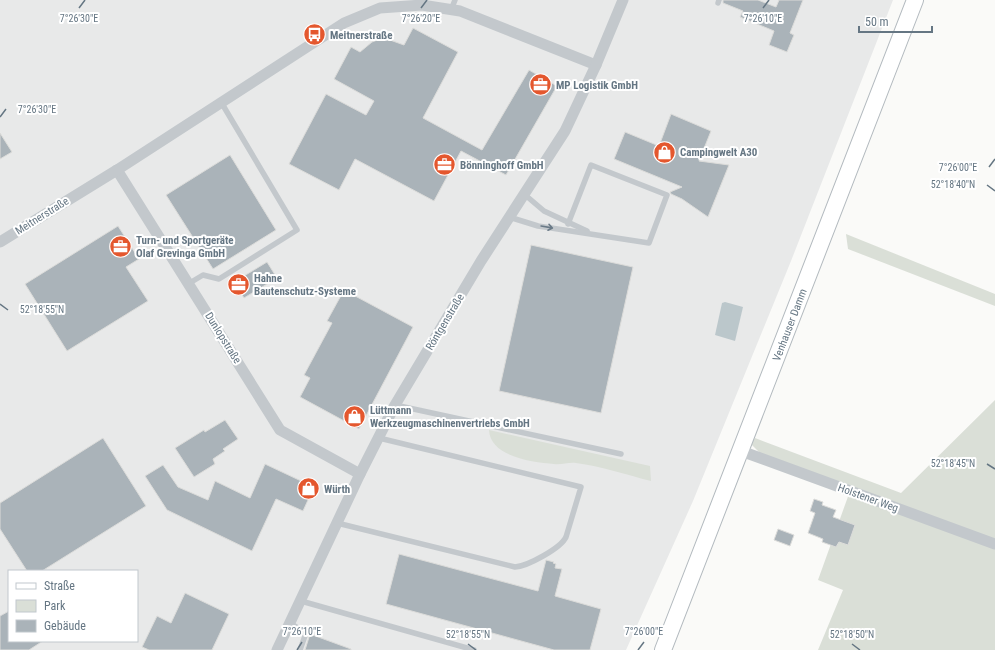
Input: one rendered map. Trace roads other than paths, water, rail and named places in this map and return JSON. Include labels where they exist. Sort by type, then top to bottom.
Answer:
[{"type":"main road","name":"Venhauser Damm","points":[[663,650],[915,0]]},
{"type":"street","name":"Röntgenstraße","points":[[277,650],[360,474],[396,405],[481,262],[565,131],[596,65],[623,0]]},
{"type":"street","name":"Meitnerstraße","points":[[0,242],[117,170],[344,23],[379,4],[408,3],[422,5],[453,5],[460,11],[596,65]]},
{"type":"street","name":"Dunlopstraße","points":[[117,170],[280,430],[360,474]]},
{"type":"street","name":"Holstener Weg","points":[[741,451],[995,544]]},
{"type":"lane","points":[[188,284],[203,275],[219,279],[297,230],[221,102]]},
{"type":"lane","points":[[509,217],[538,226],[649,243],[667,195],[591,164],[568,224]]},
{"type":"lane","points":[[524,194],[544,212],[568,224],[596,235]]},
{"type":"lane","points":[[396,405],[621,454]]},
{"type":"lane","points":[[337,523],[515,567],[528,564],[562,543],[566,537],[581,486],[379,438]]},
{"type":"lane","points":[[301,601],[474,650]]},
{"type":"lane","points":[[290,623],[306,633],[300,650]]},
{"type":"place","name":"Meitnerstraße","points":[[315,35]]},
{"type":"place","name":"MP Logistik GmbH","points":[[541,85]]},
{"type":"place","name":"Campingwelt A30","points":[[665,152]]},
{"type":"place","name":"Bönninghoff GmbH","points":[[445,165]]},
{"type":"place","name":"Turn- und Sportgeräte Olaf Grevinga GmbH","points":[[120,246]]},
{"type":"place","name":"Hahne Bautenschutz-Systeme","points":[[239,284]]},
{"type":"place","name":"Lüttmann Werkzeugmaschinenvertriebs GmbH","points":[[355,416]]},
{"type":"place","name":"Würth","points":[[308,489]]}]
